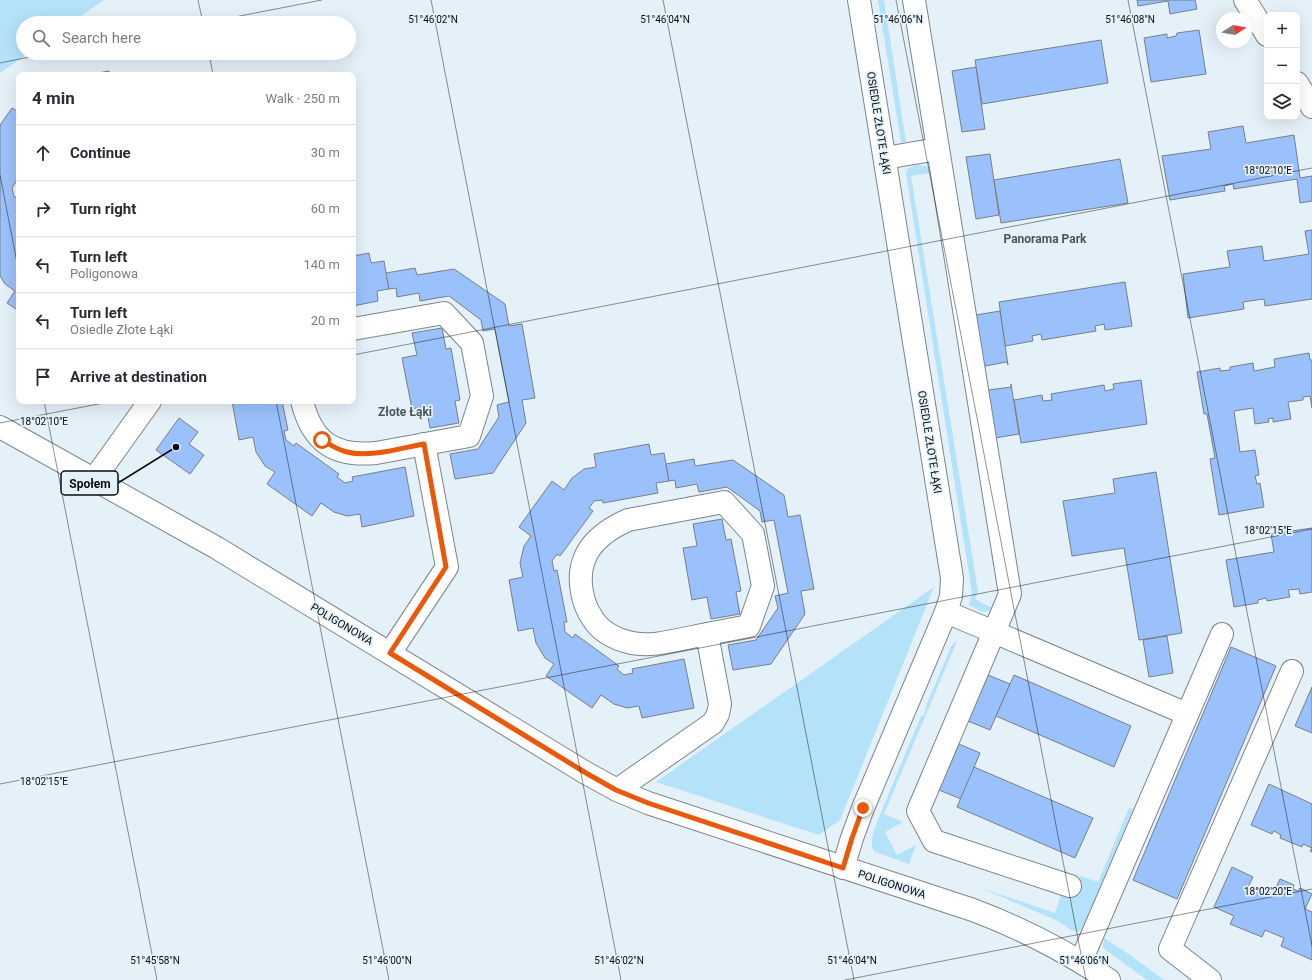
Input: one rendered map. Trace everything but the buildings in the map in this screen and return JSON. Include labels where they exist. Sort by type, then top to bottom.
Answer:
[{"type":"street","name":"OSIEDLE ZŁOTE ŁĄKI","points":[[843,868],[863,808],[946,612],[951,596],[952,578],[859,0]]},
{"type":"street","points":[[914,0],[1010,594],[918,811],[934,841],[1070,886]]},
{"type":"street","points":[[1245,0],[1264,30]]},
{"type":"street","points":[[1298,84],[1312,107]]},
{"type":"street","points":[[885,158],[938,149]]},
{"type":"street","points":[[303,404],[313,430],[322,440],[334,448],[348,453],[376,453],[469,436],[482,396],[472,343],[444,313],[356,328]]},
{"type":"street","points":[[94,478],[148,404]]},
{"type":"street","name":"POLIGONOWA","points":[[0,426],[217,548],[616,790],[697,820],[999,919],[1081,961],[1110,980]]},
{"type":"street","points":[[390,653],[446,567],[424,444]]},
{"type":"street","points":[[724,502],[753,534],[763,586],[749,626],[707,634],[642,644],[628,642],[614,637],[603,630],[593,619],[586,605],[582,590],[581,574],[584,560],[602,534],[613,526],[628,520],[724,502]]},
{"type":"street","points":[[946,612],[1187,714]]},
{"type":"street","points":[[616,790],[713,723],[718,714],[720,704],[707,634]]},
{"type":"street","points":[[1081,961],[1222,634]]},
{"type":"street","points":[[1199,977],[1170,949],[1292,671]]},
{"type":"shaded area","points":[[0,0],[104,0],[81,16],[16,16],[16,60],[19,60],[0,73]]},
{"type":"shaded area","points":[[878,0],[884,0],[906,142],[901,142]]},
{"type":"shaded area","points":[[918,165],[927,166],[930,173],[911,176],[978,592],[975,599],[992,608],[984,612],[969,605],[972,593],[906,173],[908,168]]},
{"type":"shaded area","points":[[934,587],[840,820],[819,835],[656,782]]},
{"type":"shaded area","points":[[957,641],[884,814],[903,822],[885,832],[897,855],[916,845],[909,864],[875,852],[872,845],[872,837],[921,716],[924,715],[926,706],[952,645]]},
{"type":"shaded area","points":[[1129,808],[1133,809],[1083,927],[1079,932],[1071,930],[1058,921],[981,888],[1055,913],[1061,895],[1073,898],[1080,876],[1098,882]]},
{"type":"shaded area","points":[[1104,938],[1164,980],[1147,980],[1103,948]]},
{"type":"place","name":"Społem","points":[[176,447]]},
{"type":"district","name":"Panorama Park","points":[[1045,239]]},
{"type":"district","name":"Złote Łąki","points":[[405,412]]},
{"type":"route","points":[[322,440],[334,448],[348,453],[361,454],[376,453],[424,444],[446,567],[390,653],[616,790],[697,820],[843,868],[863,808]]}]
